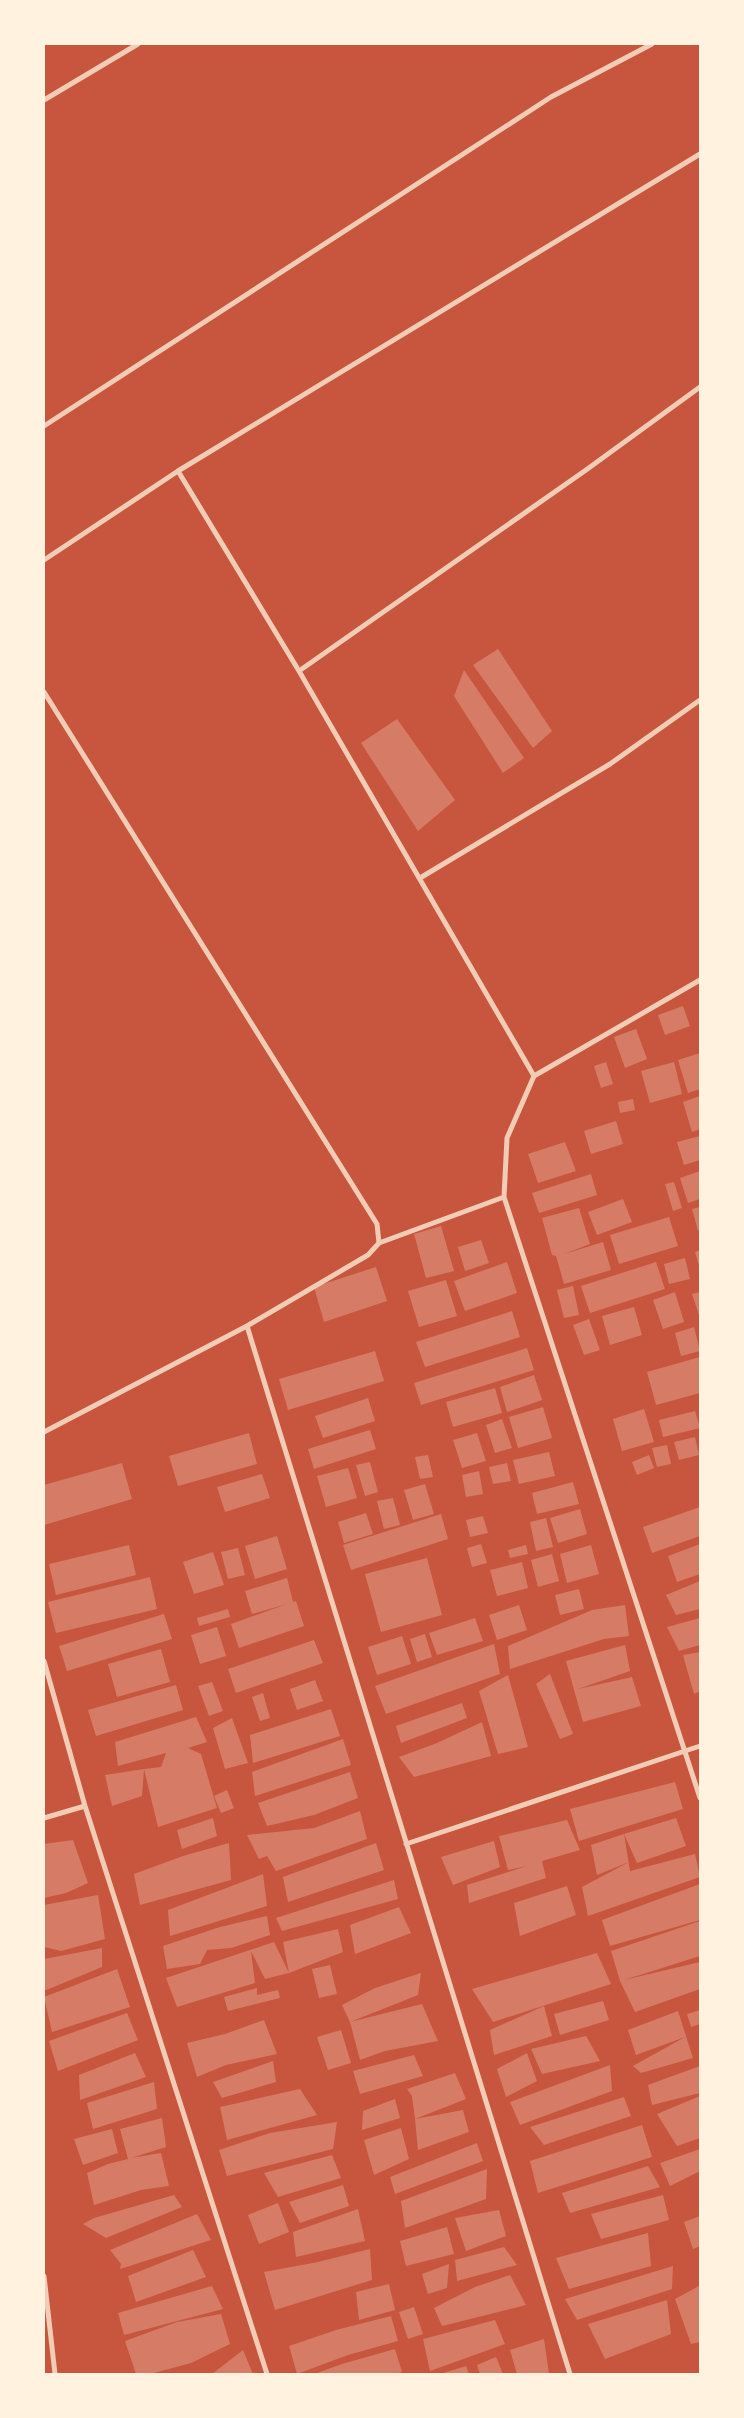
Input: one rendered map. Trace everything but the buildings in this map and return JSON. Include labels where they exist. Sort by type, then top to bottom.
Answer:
[{"type":"street","points":[[44,100],[138,44]]},
{"type":"street","points":[[44,426],[551,98],[652,44]]},
{"type":"street","points":[[44,560],[178,471],[700,154]]},
{"type":"street","points":[[299,671],[570,482],[700,388]]},
{"type":"street","points":[[178,471],[299,671],[534,1076]]},
{"type":"street","points":[[44,692],[378,1224],[379,1243]]},
{"type":"street","points":[[420,878],[610,764],[700,700]]},
{"type":"street","points":[[700,980],[534,1076],[507,1138],[504,1197],[700,1798]]},
{"type":"street","points":[[44,1432],[247,1326],[368,1255],[379,1243],[504,1197]]},
{"type":"street","points":[[247,1326],[570,2374]]},
{"type":"street","points":[[44,1661],[86,1806],[267,2374]]},
{"type":"street","points":[[406,1844],[700,1746]]},
{"type":"street","points":[[44,1818],[86,1806]]},
{"type":"street","points":[[44,2276],[55,2374]]}]
